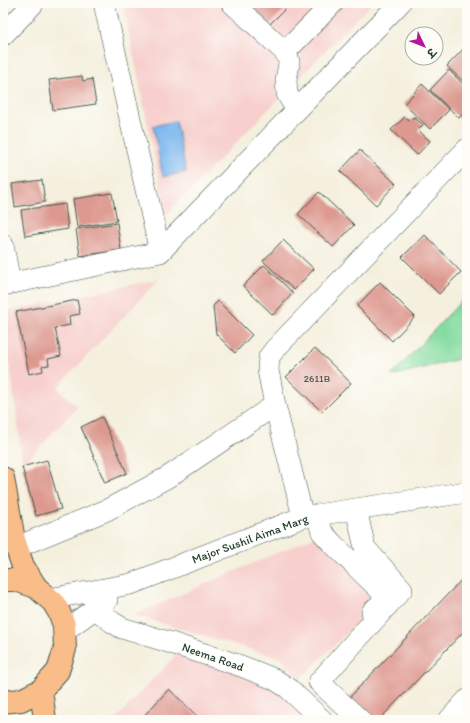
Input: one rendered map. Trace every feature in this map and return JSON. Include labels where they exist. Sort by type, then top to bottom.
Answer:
[{"type":"main road","points":[[3,478],[14,540],[23,566],[42,593]]},
{"type":"main road","points":[[3,580],[16,580],[42,593],[53,602],[64,625],[65,648],[58,671],[41,690],[21,700],[3,702]]},
{"type":"main road","points":[[41,690],[45,720]]},
{"type":"street","points":[[104,3],[160,252]]},
{"type":"street","points":[[232,3],[285,52],[289,61],[286,80],[287,94],[297,110]]},
{"type":"street","points":[[285,52],[333,3]]},
{"type":"street","points":[[3,35],[33,4]]},
{"type":"street","points":[[3,245],[6,284],[160,252],[297,110],[388,7]]},
{"type":"street","points":[[308,676],[384,601],[384,594],[332,543],[310,516],[275,406],[268,370],[269,357],[467,149]]},
{"type":"street","points":[[17,547],[107,510],[168,477],[275,406]]},
{"type":"street","name":"Major Sushil Aima Marg","points":[[64,631],[131,584],[310,516],[467,492]]},
{"type":"street","points":[[356,509],[365,548],[402,589],[319,682],[360,720]]},
{"type":"street","name":"Major Sushil Aima Marg","points":[[42,593],[131,584]]},
{"type":"street","name":"Neema Road","points":[[96,608],[112,622],[122,628],[242,666],[274,679],[288,688],[322,720]]},
{"type":"street","points":[[449,720],[467,700]]},
{"type":"shaded area","points":[[123,3],[372,3],[166,215]]},
{"type":"shaded area","points":[[159,279],[57,388],[78,406],[23,465],[3,312]]},
{"type":"shaded area","points":[[332,529],[395,586],[300,679],[280,658],[134,615]]},
{"type":"shaded area","points":[[183,647],[276,678],[320,720],[115,720]]},
{"type":"green space","points":[[467,295],[467,357],[391,376]]},
{"type":"water","points":[[176,121],[186,172],[163,177],[153,126]]},
{"type":"building","points":[[246,3],[291,3],[269,25]]},
{"type":"building","points":[[467,45],[467,85],[447,66]]},
{"type":"building","points":[[449,70],[467,88],[467,110],[459,118],[430,90]]},
{"type":"building","points":[[82,76],[83,81],[92,79],[96,104],[53,110],[49,80]]},
{"type":"building","points":[[422,84],[449,110],[430,129],[404,104]]},
{"type":"building","points":[[405,117],[410,121],[414,117],[423,125],[418,130],[430,141],[417,155],[391,130]]},
{"type":"building","points":[[360,150],[396,184],[376,205],[340,171]]},
{"type":"building","points":[[42,180],[45,202],[15,207],[12,184]]},
{"type":"building","points":[[319,192],[354,225],[333,247],[298,214]]},
{"type":"building","points":[[112,193],[117,221],[77,227],[73,199]]},
{"type":"building","points":[[65,204],[68,229],[25,236],[21,210]]},
{"type":"building","points":[[117,223],[121,250],[80,256],[76,229]]},
{"type":"building","points":[[425,235],[461,272],[439,294],[402,257]]},
{"type":"building","points":[[283,240],[314,269],[294,290],[263,261]]},
{"type":"building","points":[[264,265],[293,293],[273,315],[243,286]]},
{"type":"building","points":[[380,282],[415,317],[392,341],[357,306]]},
{"type":"building","points":[[77,300],[80,314],[69,316],[70,325],[55,328],[61,356],[48,359],[49,365],[42,366],[43,371],[29,374],[16,312]]},
{"type":"building","points":[[218,301],[252,335],[235,353],[216,334],[213,306]]},
{"type":"building","points":[[315,348],[351,383],[322,412],[286,377]]},
{"type":"building","points":[[102,417],[127,473],[105,483],[81,427]]},
{"type":"building","points":[[47,460],[61,509],[36,516],[22,467]]},
{"type":"building","points":[[467,574],[467,628],[379,720],[363,720],[344,703]]},
{"type":"building","points":[[169,689],[200,719],[199,720],[140,720]]}]
